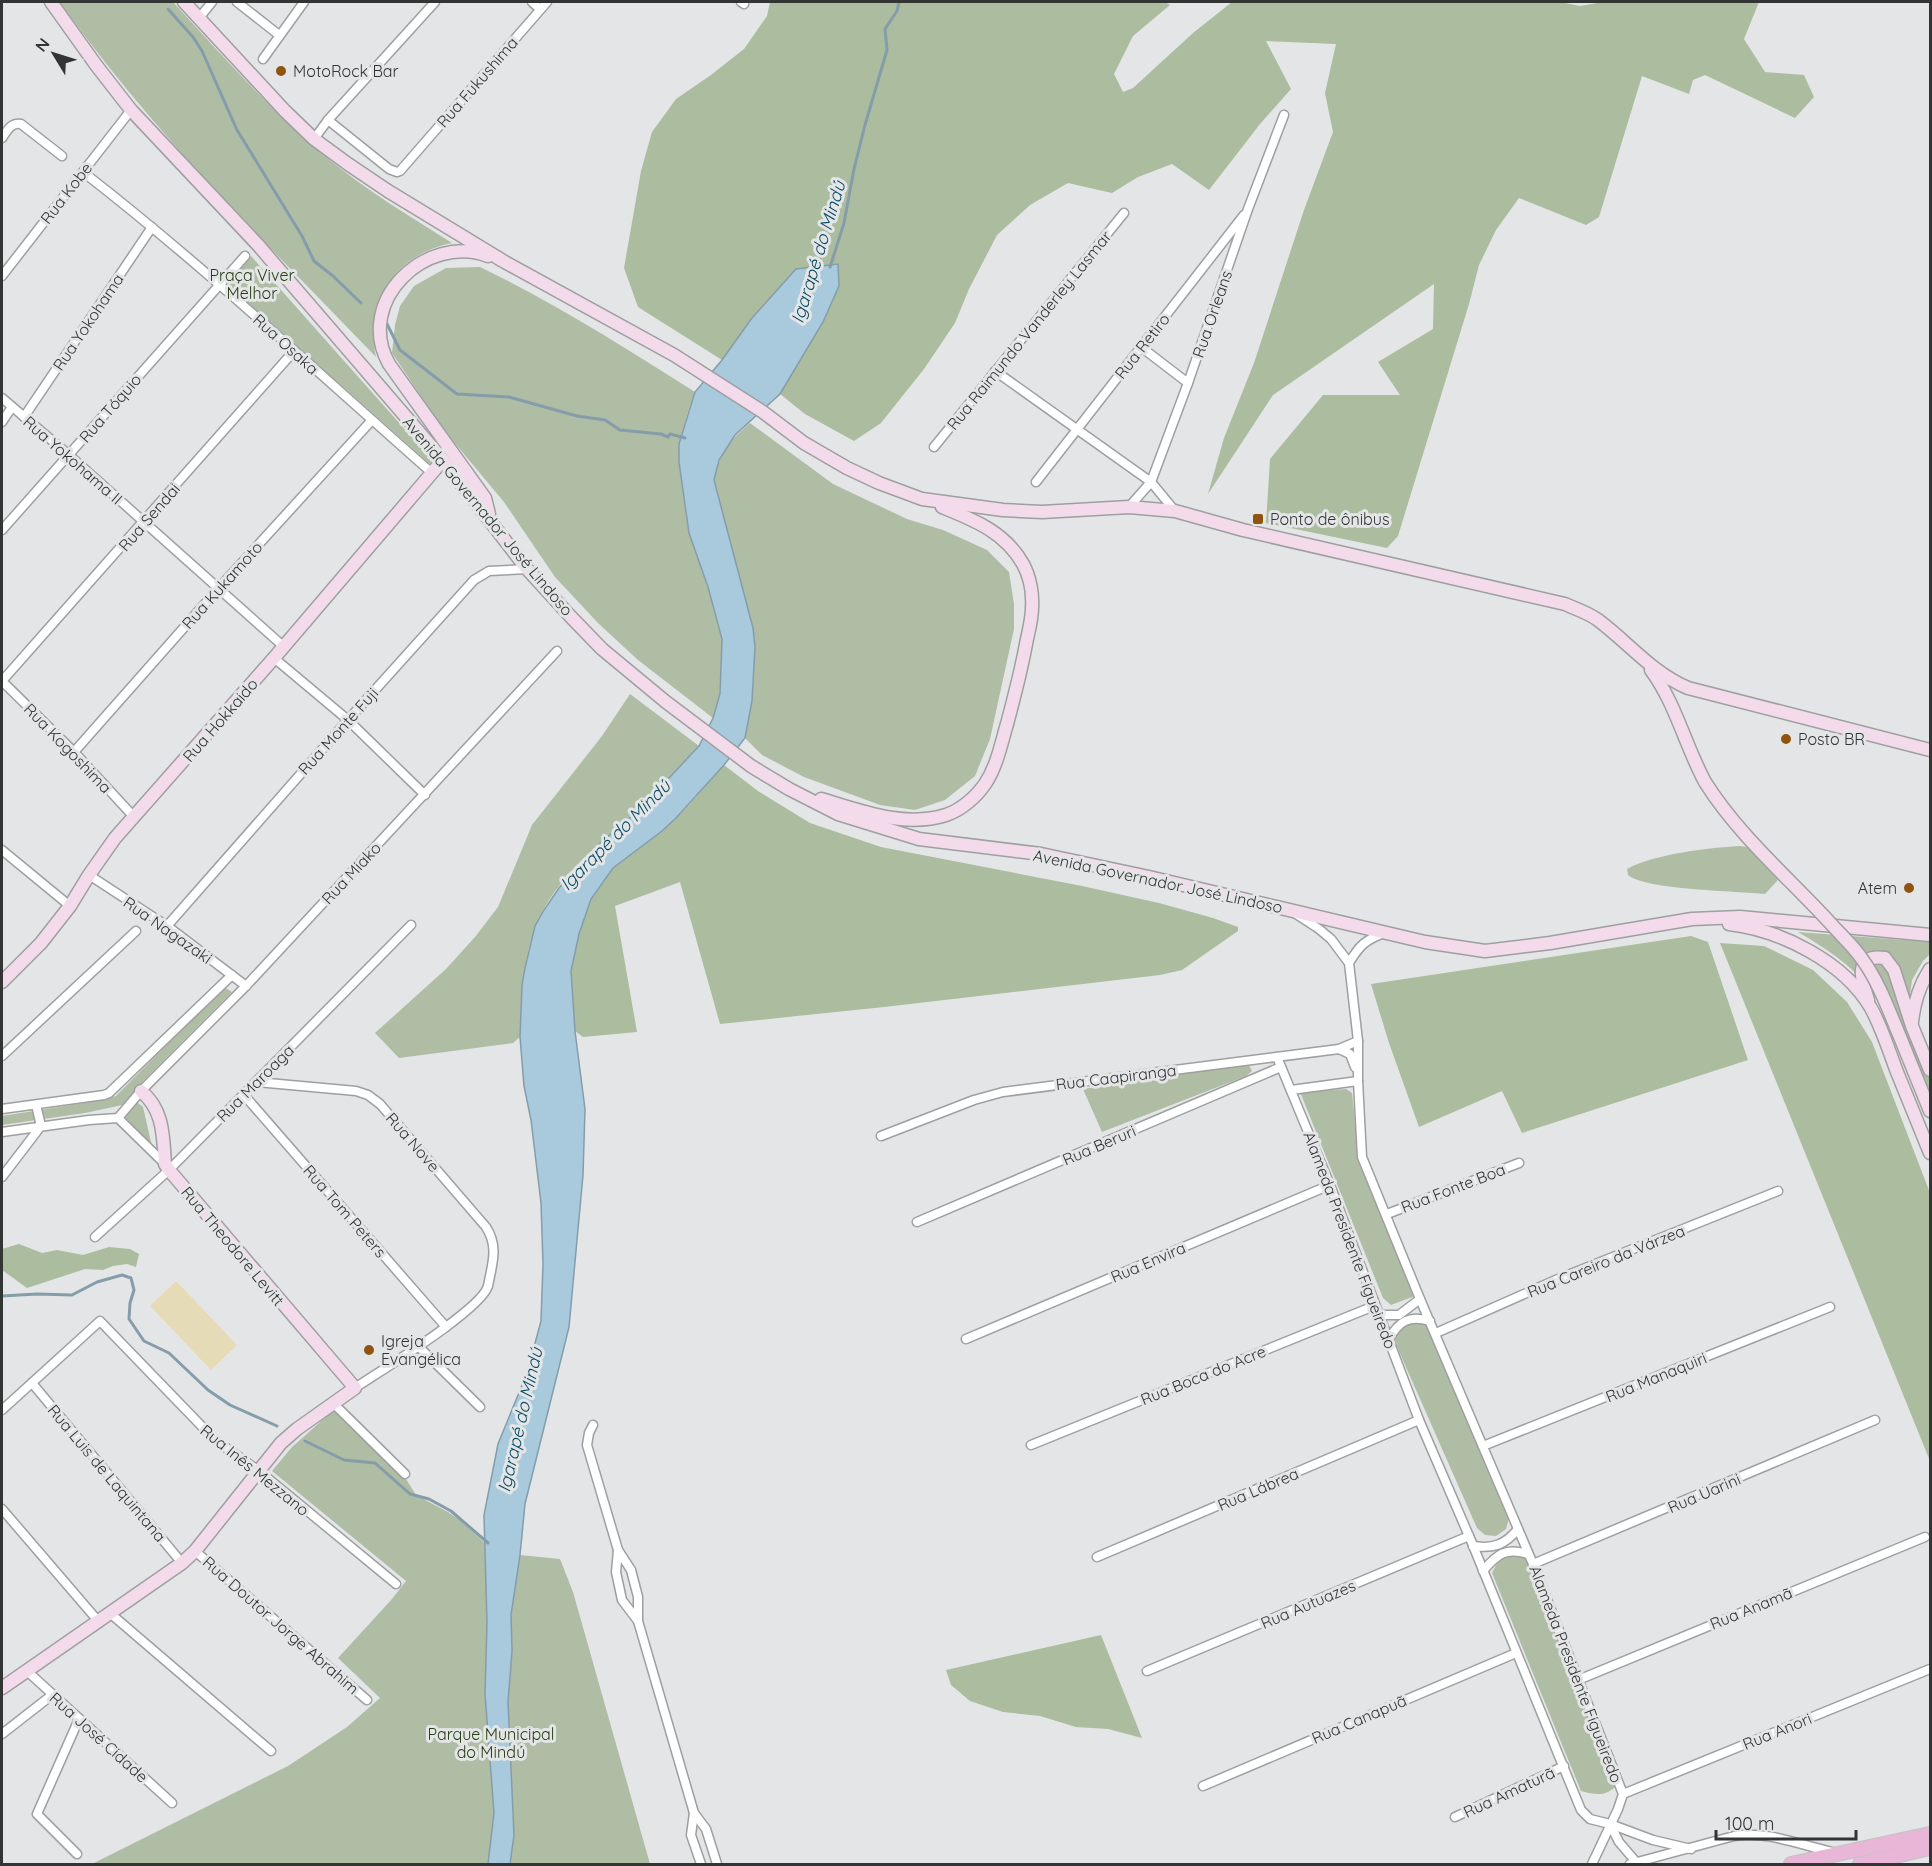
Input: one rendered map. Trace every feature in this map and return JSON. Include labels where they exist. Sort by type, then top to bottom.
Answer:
[{"type":"main road","name":"Avenida Governador José Lindoso","points":[[51,2],[131,110],[258,245],[443,460],[527,569],[602,649],[666,702],[751,766],[838,814],[919,839],[1041,854],[1386,933],[1485,951],[1550,943],[1692,919],[1740,917],[1930,935]]},
{"type":"main road","points":[[184,2],[314,139],[388,191],[503,261],[674,355],[762,412],[804,443],[847,468],[979,523],[996,534],[1013,550],[1029,578],[1032,596],[1021,673],[995,764],[984,784],[969,801],[948,814],[926,819],[895,819],[863,812],[789,789]]},
{"type":"main road","points":[[489,518],[485,498],[389,364],[380,343],[379,330],[384,305],[390,293],[413,268],[434,257],[457,252],[481,253],[503,261]]},
{"type":"main road","name":"Rua Hokkaido","points":[[2,982],[41,943],[70,906],[115,838],[274,658],[443,460]]},
{"type":"main road","points":[[922,499],[1003,510],[1042,512],[1129,507],[1175,512],[1243,530],[1564,604],[1597,619],[1645,662],[1688,688],[1930,750]]},
{"type":"main road","points":[[1645,662],[1662,686],[1677,714],[1698,770],[1720,806],[1862,958],[1900,1037],[1930,1111]]},
{"type":"main road","points":[[1692,919],[1741,925],[1765,931],[1801,946],[1826,962],[1853,986],[1870,1007]]},
{"type":"main road","points":[[1930,1070],[1912,1026],[1894,970],[1885,958],[1872,957],[1865,962],[1861,976],[1870,1007],[1881,1029],[1930,1153]]},
{"type":"main road","points":[[1912,1026],[1916,998],[1930,969]]},
{"type":"main road","points":[[141,1091],[151,1100],[158,1112],[167,1167]]},
{"type":"main road","name":"Rua Theodore Levitt","points":[[167,1167],[355,1388]]},
{"type":"main road","points":[[2,1688],[182,1563],[195,1551],[281,1443],[355,1388]]},
{"type":"main road","points":[[1791,1864],[1930,1834]]},
{"type":"main road","points":[[1860,1864],[1930,1848]]},
{"type":"street","points":[[199,18],[212,2]]},
{"type":"street","points":[[237,2],[279,35]]},
{"type":"street","points":[[263,58],[304,2]]},
{"type":"street","points":[[314,139],[328,120],[435,2]]},
{"type":"street","points":[[532,2],[540,9]]},
{"type":"street","name":"Rua Fukushima","points":[[328,120],[389,170],[400,171],[547,2]]},
{"type":"street","name":"Rua Kobe","points":[[2,276],[131,110]]},
{"type":"street","name":"Rua Orleans","points":[[1129,507],[1151,482],[1248,209],[1284,115]]},
{"type":"street","points":[[2,138],[12,124],[21,124],[62,156]]},
{"type":"street","name":"Rua Osaka","points":[[83,172],[152,227],[432,473]]},
{"type":"street","name":"Rua Retiro","points":[[1036,482],[1248,209]]},
{"type":"street","name":"Rua Raimundo Vanderley Lasmar","points":[[934,447],[1124,213]]},
{"type":"street","name":"Rua Yokohama","points":[[24,417],[152,227]]},
{"type":"street","name":"Rua Tóquio","points":[[2,530],[245,256]]},
{"type":"street","points":[[1141,347],[1188,382]]},
{"type":"street","name":"Rua Sendai","points":[[2,681],[294,351]]},
{"type":"street","points":[[995,371],[1151,482],[1175,512]]},
{"type":"street","name":"Rua Yokohama II","points":[[2,398],[69,454],[144,522]]},
{"type":"street","points":[[2,422],[12,407]]},
{"type":"street","name":"Rua Kukamoto","points":[[74,752],[372,420]]},
{"type":"street","points":[[144,522],[283,646]]},
{"type":"street","name":"Rua Monte Fuji","points":[[167,926],[474,580],[489,571],[527,569]]},
{"type":"street","name":"Rua Miako","points":[[118,1118],[141,1091],[246,986],[557,651]]},
{"type":"street","points":[[274,658],[348,720],[425,795]]},
{"type":"street","name":"Rua Kogoshima","points":[[2,681],[74,752],[134,817]]},
{"type":"street","points":[[2,850],[70,906]]},
{"type":"street","name":"Rua Nagazaki","points":[[89,875],[167,926],[246,986]]},
{"type":"street","points":[[1291,910],[1331,939],[1349,963],[1356,950],[1369,939],[1386,933]]},
{"type":"street","name":"Rua Maroaga","points":[[96,1237],[244,1095],[411,925]]},
{"type":"street","points":[[2,1056],[136,931]]},
{"type":"street","name":"Alameda Presidente Figueiredo","points":[[1277,1057],[1330,1185],[1419,1420],[1581,1810],[1590,1819],[1610,1824],[1623,1794],[1533,1564],[1420,1299],[1361,1151],[1358,1041],[1349,963]]},
{"type":"street","points":[[2,1109],[109,1093],[232,975]]},
{"type":"street","name":"Rua Caapiranga","points":[[881,1136],[974,1100],[1003,1092],[1339,1049],[1358,1041]]},
{"type":"street","points":[[1292,1090],[1358,1078],[1354,1060],[1350,1054],[1339,1049]]},
{"type":"street","name":"Rua Beruri","points":[[917,1222],[1281,1067]]},
{"type":"street","name":"Rua Nove","points":[[257,1082],[356,1091],[368,1095],[380,1104],[486,1227],[492,1237],[494,1249],[486,1290],[477,1303],[446,1327]]},
{"type":"street","name":"Rua Tom Peters","points":[[244,1095],[446,1327]]},
{"type":"street","points":[[36,1105],[41,1126]]},
{"type":"street","points":[[2,1132],[118,1118],[167,1167]]},
{"type":"street","points":[[2,1177],[41,1126]]},
{"type":"street","name":"Rua Fonte Boa","points":[[1387,1214],[1519,1163]]},
{"type":"street","name":"Rua Envira","points":[[966,1339],[1330,1185]]},
{"type":"street","name":"Rua Careiro da Várzea","points":[[1436,1333],[1558,1279],[1778,1191]]},
{"type":"street","points":[[1379,1315],[1399,1315],[1420,1299]]},
{"type":"street","name":"Rua Boca do Acre","points":[[1031,1445],[1374,1305]]},
{"type":"street","name":"Rua Manaquiri","points":[[1483,1446],[1830,1307]]},
{"type":"street","points":[[1389,1339],[1396,1327],[1409,1319],[1430,1321]]},
{"type":"street","name":"Rua Inês Mezzano","points":[[32,1383],[99,1321],[215,1440],[259,1471],[396,1584]]},
{"type":"street","points":[[355,1388],[446,1327]]},
{"type":"street","points":[[418,1346],[480,1407]]},
{"type":"street","points":[[2,1410],[32,1383]]},
{"type":"street","name":"Rua Luis de Laquintana","points":[[32,1383],[182,1563]]},
{"type":"street","points":[[333,1403],[405,1474]]},
{"type":"street","name":"Rua Lábrea","points":[[1097,1557],[1419,1420]]},
{"type":"street","name":"Rua Uarini","points":[[1533,1564],[1875,1420]]},
{"type":"street","points":[[593,1425],[589,1432],[587,1445],[618,1550],[631,1570],[638,1597],[638,1621],[694,1813],[706,1829],[717,1864]]},
{"type":"street","points":[[2,1509],[99,1622]]},
{"type":"street","points":[[1473,1546],[1485,1548],[1500,1546],[1518,1529]]},
{"type":"street","name":"Rua Autuazes","points":[[1147,1671],[1469,1536]]},
{"type":"street","name":"Rua Anamã","points":[[1578,1680],[1924,1537]]},
{"type":"street","points":[[618,1550],[616,1572],[622,1600],[638,1621]]},
{"type":"street","name":"Rua Doutor Jorge Abrahim","points":[[195,1551],[367,1700]]},
{"type":"street","points":[[1483,1571],[1496,1556],[1508,1551],[1528,1554]]},
{"type":"street","points":[[111,1614],[271,1751]]},
{"type":"street","name":"Rua Canapuã","points":[[1203,1786],[1516,1653]]},
{"type":"street","name":"Rua Anori","points":[[1623,1794],[1930,1669]]},
{"type":"street","name":"Rua José Cidade","points":[[27,1671],[172,1803]]},
{"type":"street","points":[[2,1734],[52,1695]]},
{"type":"street","points":[[77,1854],[38,1815],[38,1812],[79,1719]]},
{"type":"street","name":"Rua Amaturã","points":[[1455,1817],[1564,1766]]},
{"type":"street","points":[[694,1813],[691,1835],[701,1864]]},
{"type":"street","points":[[1610,1824],[1653,1840],[1691,1849]]},
{"type":"street","points":[[1610,1824],[1634,1864],[1734,1836],[1746,1835],[1764,1836],[1838,1854]]},
{"type":"street","points":[[1592,1864],[1610,1824]]},
{"type":"green space","points":[[60,2],[173,2],[249,84],[310,143],[360,183],[452,243],[415,257],[388,283],[375,317],[376,357],[252,229],[171,141],[95,50]]},
{"type":"green space","points":[[770,2],[1165,2],[1170,5],[1133,36],[1114,74],[1123,92],[1133,88],[1193,33],[1232,2],[1560,2],[1580,6],[1603,2],[1759,2],[1744,39],[1765,72],[1804,75],[1814,97],[1795,118],[1705,75],[1693,80],[1689,94],[1642,76],[1599,217],[1586,225],[1519,198],[1496,230],[1479,265],[1398,536],[1387,548],[1266,523],[1270,459],[1323,395],[1400,395],[1378,362],[1433,329],[1434,284],[1273,395],[1208,494],[1224,438],[1254,363],[1304,210],[1333,132],[1325,93],[1336,44],[1266,41],[1291,89],[1260,124],[1209,190],[1172,164],[1138,177],[1112,193],[1068,183],[1030,205],[997,235],[969,289],[955,323],[924,369],[881,423],[854,441],[805,414],[780,394],[823,322],[839,286],[752,318],[722,360],[638,307],[624,268],[641,171],[652,132],[676,99],[744,49],[767,16]]},
{"type":"green space","name":"Praça Viver Melhor","points":[[251,256],[433,461],[430,464],[226,283]]},
{"type":"green space","points":[[480,267],[563,311],[695,392],[687,415],[679,462],[689,533],[708,587],[722,639],[720,694],[713,718],[638,660],[598,623],[555,577],[504,502],[443,429],[392,353],[400,306],[414,286],[446,268]]},
{"type":"green space","points":[[750,423],[833,484],[907,519],[943,530],[987,550],[1009,572],[1014,604],[1014,629],[990,739],[975,776],[945,800],[915,810],[880,805],[804,777],[762,755],[745,738],[753,683],[753,628],[714,480],[726,448]]},
{"type":"green space","points":[[630,694],[699,746],[634,814],[579,863],[546,905],[535,928],[527,955],[520,1037],[513,1043],[399,1058],[375,1033],[446,969],[498,907],[532,825],[602,736]]},
{"type":"green space","points":[[724,765],[758,791],[810,823],[881,847],[1159,903],[1213,918],[1238,927],[1238,931],[1182,970],[1160,975],[720,1024],[680,882],[615,906],[637,1032],[583,1037],[575,1031],[571,971],[579,934],[591,899],[613,868],[662,831],[689,805]]},
{"type":"green space","points":[[1739,846],[1756,848],[1778,863],[1777,881],[1765,894],[1672,887],[1638,880],[1628,875],[1627,869],[1652,859],[1697,850]]},
{"type":"green space","points":[[1798,932],[1930,942],[1930,954],[1912,980],[1908,1008],[1930,1072],[1930,1122],[1899,1042],[1876,998],[1851,969]]},
{"type":"green space","points":[[1691,936],[1708,942],[1748,1060],[1522,1133],[1502,1091],[1419,1127],[1371,984]]},
{"type":"green space","points":[[1720,943],[1764,946],[1813,970],[1847,1002],[1872,1042],[1930,1193],[1930,1461]]},
{"type":"green space","points":[[224,987],[232,992],[142,1082],[132,1095],[132,1102],[143,1107],[153,1151],[129,1126],[126,1119],[127,1104],[85,1113],[2,1125],[2,1116],[116,1096]]},
{"type":"green space","points":[[1248,1063],[1252,1071],[1246,1076],[1102,1132],[1083,1089]]},
{"type":"green space","points":[[1346,1089],[1352,1093],[1358,1149],[1415,1296],[1391,1305],[1383,1298],[1300,1092]]},
{"type":"green space","points":[[19,1244],[42,1253],[57,1250],[83,1255],[109,1247],[130,1249],[139,1254],[136,1267],[127,1264],[103,1270],[85,1269],[27,1288],[2,1270],[2,1249]]},
{"type":"green space","points":[[1413,1321],[1430,1328],[1509,1518],[1506,1529],[1496,1536],[1485,1535],[1477,1528],[1394,1340],[1400,1326]]},
{"type":"green space","name":"Parque Municipal do Mindú","points":[[335,1409],[406,1479],[416,1495],[461,1521],[489,1547],[520,1555],[560,1559],[573,1592],[650,1864],[92,1864],[288,1766],[347,1727],[380,1698],[338,1658],[406,1581],[272,1471],[292,1447]]},
{"type":"green space","points":[[1511,1553],[1521,1554],[1525,1558],[1617,1785],[1609,1792],[1596,1794],[1581,1791],[1492,1573],[1499,1559]]},
{"type":"green space","points":[[1101,1635],[1142,1738],[1108,1729],[1076,1727],[1040,1716],[1003,1712],[970,1701],[951,1685],[946,1670]]},
{"type":"sand","points":[[176,1281],[237,1345],[211,1370],[150,1306]]},
{"type":"water","points":[[838,264],[839,286],[823,322],[780,394],[735,435],[719,460],[714,480],[753,628],[755,647],[752,701],[745,738],[676,818],[613,868],[591,899],[579,934],[571,971],[575,1031],[585,1109],[583,1175],[569,1327],[525,1504],[511,1615],[512,1651],[508,1702],[514,1835],[510,1864],[488,1864],[494,1813],[485,1694],[487,1623],[484,1515],[498,1444],[527,1373],[541,1321],[543,1264],[541,1203],[531,1120],[524,1086],[520,1037],[525,968],[535,926],[559,888],[597,846],[639,810],[699,746],[713,718],[720,694],[722,639],[708,587],[689,533],[679,462],[679,444],[695,392],[722,360],[752,318],[796,269]]},
{"type":"waterway","name":"Igarapé do Mindú","points":[[830,267],[844,223],[854,169],[887,50],[885,29],[897,11],[899,2]]},
{"type":"waterway","points":[[168,9],[193,37],[202,51],[237,130],[302,236],[314,261],[361,303]]},
{"type":"waterway","points":[[387,324],[400,350],[457,394],[509,397],[577,416],[605,420],[620,430],[661,434],[668,437],[670,434],[685,438]]},
{"type":"waterway","points":[[2,1296],[72,1295],[97,1282],[122,1275],[131,1278],[134,1290],[129,1319],[144,1341],[169,1353],[208,1390],[230,1405],[277,1426]]},
{"type":"waterway","points":[[305,1441],[344,1460],[375,1463],[410,1494],[429,1499],[451,1511],[488,1543]]},
{"type":"place","name":"MotoRock Bar","points":[[281,71]]},
{"type":"place","name":"Ponto de ônibus","points":[[1258,519]]},
{"type":"place","name":"Posto BR","points":[[1786,739]]},
{"type":"place","name":"Atem","points":[[1909,888]]},
{"type":"place","name":"Igreja Evangélica","points":[[369,1350]]}]
